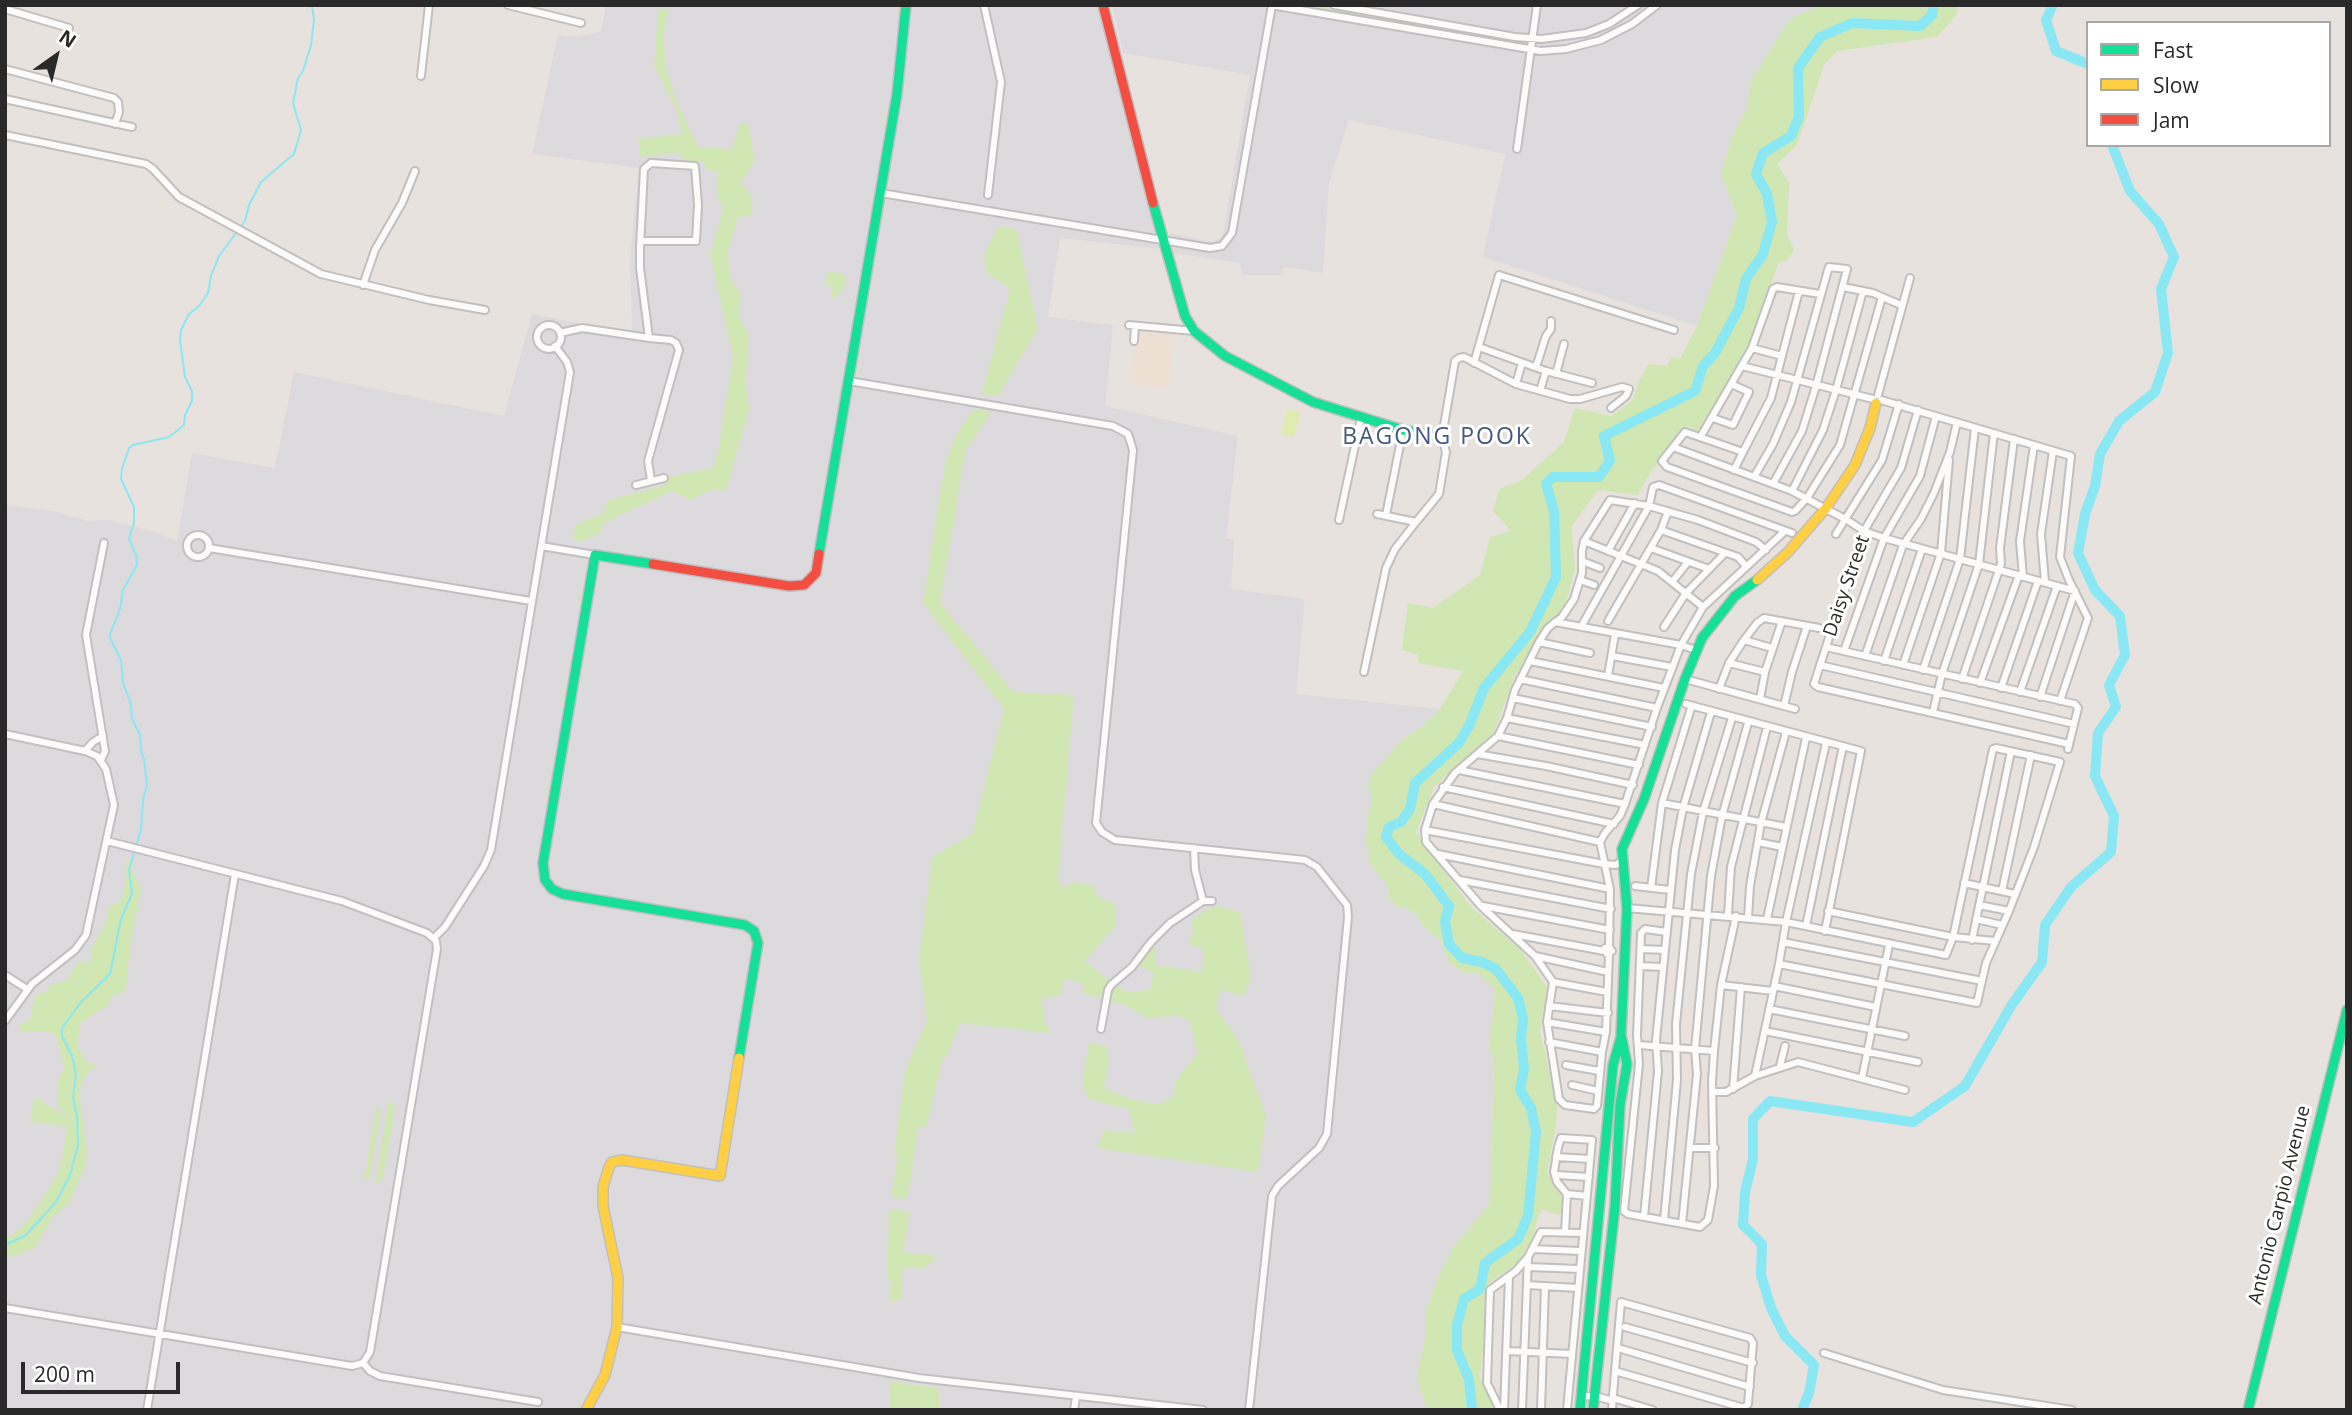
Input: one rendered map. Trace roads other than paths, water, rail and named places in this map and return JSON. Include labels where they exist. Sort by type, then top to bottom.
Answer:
[{"type":"street","points":[[421,75],[429,5]]},
{"type":"street","points":[[508,5],[581,23]]},
{"type":"street","points":[[541,546],[789,586],[807,583],[814,576],[818,566],[897,94],[906,5]]},
{"type":"street","points":[[984,5],[1002,82],[988,195]]},
{"type":"street","points":[[1103,5],[1162,240],[1185,316],[1194,331],[1224,356],[1313,402],[1402,430],[1442,437]]},
{"type":"street","points":[[881,193],[1213,248],[1224,245],[1230,237],[1272,5],[1531,51],[1559,50],[1601,40],[1632,24],[1657,5]]},
{"type":"street","points":[[1334,5],[1533,39],[1586,33],[1638,5]]},
{"type":"street","points":[[1517,149],[1538,5]]},
{"type":"street","points":[[5,9],[69,28]]},
{"type":"street","points":[[5,69],[114,98],[118,102],[119,112],[115,124]]},
{"type":"street","points":[[5,99],[132,127]]},
{"type":"street","points":[[5,135],[146,164],[176,195],[321,274],[485,310]]},
{"type":"street","points":[[641,241],[696,240],[698,204],[695,166],[651,163],[645,167],[641,241],[640,268],[649,338]]},
{"type":"street","points":[[363,285],[374,250],[402,203],[415,171]]},
{"type":"street","points":[[1474,363],[1500,264]]},
{"type":"street","points":[[1754,477],[1773,444],[1791,402],[1829,267],[1848,269],[1802,432],[1773,484]]},
{"type":"street","points":[[1499,275],[1674,330]]},
{"type":"street","points":[[1580,1410],[1613,1065],[1621,1035],[1627,908],[1622,849],[1644,799],[1696,650],[1724,608],[1788,552],[1826,508],[1856,465],[1870,428],[1910,278]]},
{"type":"street","points":[[1701,436],[1752,348],[1773,289],[1777,287],[1820,294]]},
{"type":"street","points":[[1843,287],[1863,291],[1901,305]]},
{"type":"street","points":[[1734,470],[1772,398],[1799,291]]},
{"type":"street","points":[[1793,491],[1823,430],[1863,291]]},
{"type":"street","points":[[1743,452],[1685,432],[1662,461],[1667,467],[1791,512],[1796,511],[1840,445],[1882,298]]},
{"type":"street","points":[[1536,367],[1551,328],[1551,321]]},
{"type":"street","points":[[546,325],[556,327],[560,333],[560,339],[555,346],[548,348],[538,341],[537,334],[546,325]]},
{"type":"street","points":[[1134,341],[1132,326],[1194,331]]},
{"type":"street","points":[[560,333],[582,327],[671,340],[678,345],[679,350],[649,461],[651,480]]},
{"type":"street","points":[[1556,374],[1564,344]]},
{"type":"street","points":[[434,938],[444,928],[489,855],[570,372],[567,362],[555,346]]},
{"type":"street","points":[[1479,347],[1546,371],[1592,383]]},
{"type":"street","points":[[1752,348],[1782,356]]},
{"type":"street","points":[[1364,673],[1386,568],[1395,549],[1439,494],[1446,452],[1442,437],[1455,362],[1464,357],[1516,384],[1570,399],[1580,399],[1610,389],[1629,389],[1626,396],[1611,408]]},
{"type":"street","points":[[1516,384],[1522,363]]},
{"type":"street","points":[[1742,366],[1777,377],[1899,404],[2067,454],[2072,458],[2060,556],[2088,618],[2060,701]]},
{"type":"street","points":[[1540,391],[1546,371]]},
{"type":"street","points":[[849,381],[1114,426],[1128,434],[1133,450],[1095,820],[1102,832],[1115,840],[1308,861],[1317,867],[1345,902],[1348,913],[1327,1134],[1319,1147],[1276,1189],[1271,1199],[1249,1410]]},
{"type":"street","points":[[1713,418],[1733,425],[1749,392],[1731,384]]},
{"type":"street","points":[[1836,534],[1882,460],[1899,404]]},
{"type":"street","name":"Daisy Street","points":[[1820,665],[1864,531],[1901,468],[1917,410]]},
{"type":"street","points":[[1844,652],[1884,538],[1920,476],[1936,416]]},
{"type":"street","points":[[1339,520],[1361,418]]},
{"type":"street","points":[[1903,665],[1941,553],[1950,452],[1957,422]]},
{"type":"street","points":[[1923,670],[1960,559],[1975,428]]},
{"type":"street","points":[[1386,515],[1402,430]]},
{"type":"street","points":[[1933,712],[1942,674],[1979,564],[1994,433]]},
{"type":"street","points":[[1962,679],[1999,570],[2014,439]]},
{"type":"street","points":[[1980,683],[2021,576],[2020,541],[2034,445]]},
{"type":"street","points":[[1673,447],[1793,491],[1864,531],[1903,545],[2075,591]]},
{"type":"street","points":[[2001,688],[2041,581],[2041,534],[2053,451]]},
{"type":"street","points":[[1865,656],[1903,545],[1921,519],[1950,452]]},
{"type":"street","points":[[635,485],[664,478]]},
{"type":"street","points":[[1581,627],[1649,506],[1653,487],[1659,485],[1789,532],[1746,566],[1703,607],[1681,645],[1672,667],[1620,816],[1600,842],[1610,889],[1611,930],[1607,951],[1608,1013],[1597,1106],[1594,1109],[1561,1103],[1547,1022],[1553,982],[1535,956],[1481,906],[1426,842],[1426,830],[1433,804],[1458,770],[1498,736],[1520,680],[1539,642],[1574,599],[1580,580],[1584,541],[1610,500],[1635,503],[1649,506],[1668,511],[1756,542],[1766,550]]},
{"type":"street","points":[[1608,551],[1635,503]]},
{"type":"street","points":[[1608,621],[1661,530],[1668,511]]},
{"type":"street","points":[[1377,514],[1416,522]]},
{"type":"street","points":[[1661,530],[1738,557],[1746,566]]},
{"type":"street","points":[[1584,541],[1658,571],[1703,607]]},
{"type":"street","points":[[101,761],[105,754],[103,736],[86,635],[104,543]]},
{"type":"street","points":[[209,548],[531,601]]},
{"type":"street","points":[[1651,548],[1709,569]]},
{"type":"street","points":[[1884,661],[1922,549]]},
{"type":"street","points":[[1664,627],[1686,593],[1725,553]]},
{"type":"street","points":[[586,1410],[605,1375],[617,1327],[618,1278],[603,1206],[603,1187],[609,1167],[612,1162],[622,1160],[720,1176],[758,943],[756,934],[745,925],[563,894],[552,889],[545,880],[543,863],[595,555]]},
{"type":"street","points":[[1582,561],[1600,568]]},
{"type":"street","points":[[1672,582],[1688,562]]},
{"type":"street","points":[[1580,580],[1594,585]]},
{"type":"street","points":[[2020,692],[2057,586]]},
{"type":"street","points":[[2040,696],[2075,591]]},
{"type":"street","points":[[1719,690],[1729,663],[1757,623],[1764,618],[1819,628]]},
{"type":"street","points":[[1760,699],[1765,672],[1782,621]]},
{"type":"street","points":[[1555,622],[1696,650]]},
{"type":"street","points":[[1784,706],[1807,626]]},
{"type":"street","points":[[1608,676],[1615,634]]},
{"type":"street","points":[[1744,640],[1772,648]]},
{"type":"street","points":[[1539,642],[1590,653]]},
{"type":"street","points":[[1826,648],[2077,705],[2074,724],[2069,747],[1933,712],[1815,686],[1820,665],[2074,724]]},
{"type":"street","points":[[1612,656],[1672,667]]},
{"type":"street","points":[[1530,661],[1664,688]]},
{"type":"street","points":[[1729,663],[1765,672]]},
{"type":"street","points":[[1685,679],[1795,709]]},
{"type":"street","points":[[1520,680],[1657,708]]},
{"type":"street","points":[[1513,698],[1652,726]]},
{"type":"street","points":[[1651,888],[1662,803],[1688,706],[1859,750],[1861,755],[1825,931]]},
{"type":"street","points":[[1644,1217],[1658,1071],[1657,1046],[1670,890],[1683,808],[1711,712]]},
{"type":"street","points":[[1507,718],[1645,745]]},
{"type":"street","points":[[1664,1220],[1677,1080],[1676,1024],[1691,874],[1703,812],[1732,718]]},
{"type":"street","points":[[1682,1224],[1711,876],[1722,816],[1748,723]]},
{"type":"street","points":[[1667,932],[1642,930],[1637,1035],[1639,1045],[1624,1209],[1628,1214],[1700,1227],[1707,1223],[1714,1186],[1714,1051],[1732,916],[1731,867],[1767,727]]},
{"type":"street","points":[[1748,918],[1750,886],[1761,823],[1786,732]]},
{"type":"street","points":[[5,734],[85,751],[101,761],[107,772],[113,802],[107,841],[84,938],[72,953],[42,974],[27,989],[5,1021]]},
{"type":"street","points":[[85,751],[91,743],[103,736]]},
{"type":"street","points":[[1498,736],[1639,765]]},
{"type":"street","points":[[1767,919],[1805,738]]},
{"type":"street","points":[[1755,1076],[1826,743]]},
{"type":"street","points":[[1806,926],[1843,746]]},
{"type":"street","points":[[1627,908],[1688,915],[1767,919],[1944,956],[1948,953],[1953,937],[1992,751],[1995,748],[2060,762],[2034,846],[1986,963],[1977,1003],[1779,964]]},
{"type":"street","points":[[1972,940],[2011,751]]},
{"type":"street","points":[[1477,754],[1633,785]]},
{"type":"street","points":[[2002,891],[2031,755]]},
{"type":"street","points":[[1458,770],[1625,804]]},
{"type":"street","points":[[1443,787],[1614,824]]},
{"type":"street","points":[[1662,803],[1786,827]]},
{"type":"street","points":[[1433,804],[1600,842]]},
{"type":"street","points":[[1426,830],[1604,864],[1616,865],[1621,861]]},
{"type":"street","points":[[5,1308],[352,1366],[363,1363],[370,1353],[437,949],[434,938],[342,901],[107,841]]},
{"type":"street","points":[[1758,842],[1782,847]]},
{"type":"street","points":[[1194,848],[1196,879],[1203,901]]},
{"type":"street","points":[[1438,854],[1610,889]]},
{"type":"street","points":[[147,1410],[235,874]]},
{"type":"street","points":[[1460,880],[1611,909]]},
{"type":"street","points":[[1964,883],[2015,894]]},
{"type":"street","points":[[1635,886],[1670,890]]},
{"type":"street","points":[[1101,1029],[1111,985],[1132,967],[1162,930],[1203,901],[1212,901]]},
{"type":"street","points":[[1979,905],[2009,911]]},
{"type":"street","points":[[1481,906],[1611,930]]},
{"type":"street","points":[[1828,911],[1953,937],[1995,941]]},
{"type":"street","points":[[1976,919],[2002,925]]},
{"type":"street","points":[[1511,934],[1607,951]]},
{"type":"street","points":[[1783,943],[1982,981]]},
{"type":"street","points":[[1862,1078],[1889,945]]},
{"type":"street","points":[[1641,948],[1665,950]]},
{"type":"street","points":[[1535,956],[1608,972]]},
{"type":"street","points":[[1640,966],[1663,967]]},
{"type":"street","points":[[5,975],[27,989]]},
{"type":"street","points":[[1553,982],[1607,992]]},
{"type":"street","points":[[1721,985],[1774,988],[1876,1007]]},
{"type":"street","points":[[1733,1089],[1741,987]]},
{"type":"street","points":[[1549,1006],[1608,1013]]},
{"type":"street","points":[[1769,1009],[1905,1036]]},
{"type":"street","name":"Antonio Carpio Avenue","points":[[2248,1410],[2347,1010]]},
{"type":"street","points":[[1547,1022],[1606,1032]]},
{"type":"street","points":[[1765,1031],[1918,1062]]},
{"type":"street","points":[[1593,1410],[1597,1397],[1615,1206],[1620,1105],[1627,1064],[1621,1035]]},
{"type":"street","points":[[1549,1042],[1602,1052]]},
{"type":"street","points":[[1639,1045],[1714,1051]]},
{"type":"street","points":[[1780,1066],[1785,1046]]},
{"type":"street","points":[[1713,1092],[1726,1093],[1755,1076],[1798,1062],[1905,1090]]},
{"type":"street","points":[[1566,1065],[1600,1070]]},
{"type":"street","points":[[1572,1085],[1598,1091]]},
{"type":"street","points":[[1565,1233],[1567,1194],[1557,1182],[1554,1172],[1561,1139],[1592,1140],[1567,1410]]},
{"type":"street","points":[[1690,1148],[1715,1148]]},
{"type":"street","points":[[1556,1157],[1590,1159]]},
{"type":"street","points":[[1557,1175],[1589,1177]]},
{"type":"street","points":[[1567,1194],[1587,1196]]},
{"type":"street","points":[[1502,1410],[1487,1384],[1490,1290],[1528,1257],[1541,1232],[1583,1233]]},
{"type":"street","points":[[1533,1249],[1580,1251]]},
{"type":"street","points":[[1522,1410],[1528,1257]]},
{"type":"street","points":[[1528,1268],[1580,1269]]},
{"type":"street","points":[[1502,1410],[1509,1276]]},
{"type":"street","points":[[1527,1285],[1578,1288]]},
{"type":"street","points":[[1541,1410],[1545,1286]]},
{"type":"street","points":[[1612,1410],[1615,1371],[1621,1302],[1750,1338],[1753,1343],[1748,1404],[1744,1408],[1726,1407],[1615,1371]]},
{"type":"street","points":[[617,1327],[892,1374],[1203,1410]]},
{"type":"street","points":[[1625,1327],[1753,1363]]},
{"type":"street","points":[[1618,1348],[1750,1387]]},
{"type":"street","points":[[1507,1351],[1572,1354]]},
{"type":"street","points":[[1824,1353],[1943,1390],[2072,1410]]},
{"type":"street","points":[[363,1363],[370,1371],[380,1376],[538,1402]]},
{"type":"street","points":[[1582,1396],[1597,1397],[1603,1394],[1653,1410]]},
{"type":"street","points":[[1074,1410],[1076,1397]]},
{"type":"waterway","points":[[136,846],[147,785],[144,759],[140,735],[132,719],[131,704],[123,683],[121,660],[110,634],[120,609],[123,590],[137,565],[129,539],[134,523],[134,507],[121,479],[122,469],[129,448],[133,445],[169,437],[184,425],[185,415],[192,401],[192,391],[185,377],[181,330],[189,314],[208,293],[219,256],[245,221],[249,205],[261,182],[294,154],[301,130],[293,103],[298,78],[311,45],[314,20],[312,5]]},
{"type":"waterway","points":[[1472,1410],[1469,1379],[1457,1350],[1457,1325],[1464,1299],[1480,1289],[1485,1263],[1518,1239],[1528,1216],[1536,1132],[1531,1108],[1520,1090],[1524,1069],[1521,1038],[1523,1019],[1518,998],[1496,969],[1482,962],[1462,958],[1449,944],[1445,922],[1449,906],[1425,874],[1399,854],[1386,837],[1389,827],[1401,822],[1410,809],[1415,783],[1459,743],[1470,724],[1484,688],[1530,632],[1556,577],[1554,511],[1546,484],[1553,477],[1599,477],[1610,461],[1604,436],[1695,391],[1703,366],[1715,353],[1739,308],[1746,279],[1763,254],[1772,222],[1767,194],[1756,174],[1763,153],[1791,136],[1799,116],[1798,68],[1820,37],[1852,23],[1920,26],[1932,15],[1934,5]]},
{"type":"waterway","points":[[2053,5],[2046,20],[2056,51],[2086,63]]},
{"type":"waterway","points":[[1802,1410],[1809,1393],[1814,1365],[1785,1336],[1771,1308],[1761,1275],[1762,1244],[1743,1225],[1745,1192],[1753,1159],[1753,1119],[1770,1101],[1913,1122],[1965,1086],[2011,1006],[2042,962],[2045,925],[2071,887],[2111,852],[2114,816],[2095,776],[2098,733],[2116,707],[2109,685],[2125,655],[2120,616],[2095,590],[2078,553],[2100,454],[2119,421],[2155,392],[2168,353],[2161,289],[2174,257],[2159,224],[2130,191],[2113,147]]},
{"type":"waterway","points":[[5,1245],[26,1235],[56,1202],[70,1175],[78,1145],[73,1098],[76,1074],[72,1056],[62,1036],[62,1028],[81,1002],[110,974],[121,919],[132,894],[129,870],[134,852]]},
{"type":"district","name":"BAGONG POOK","points":[[1437,437]]}]
